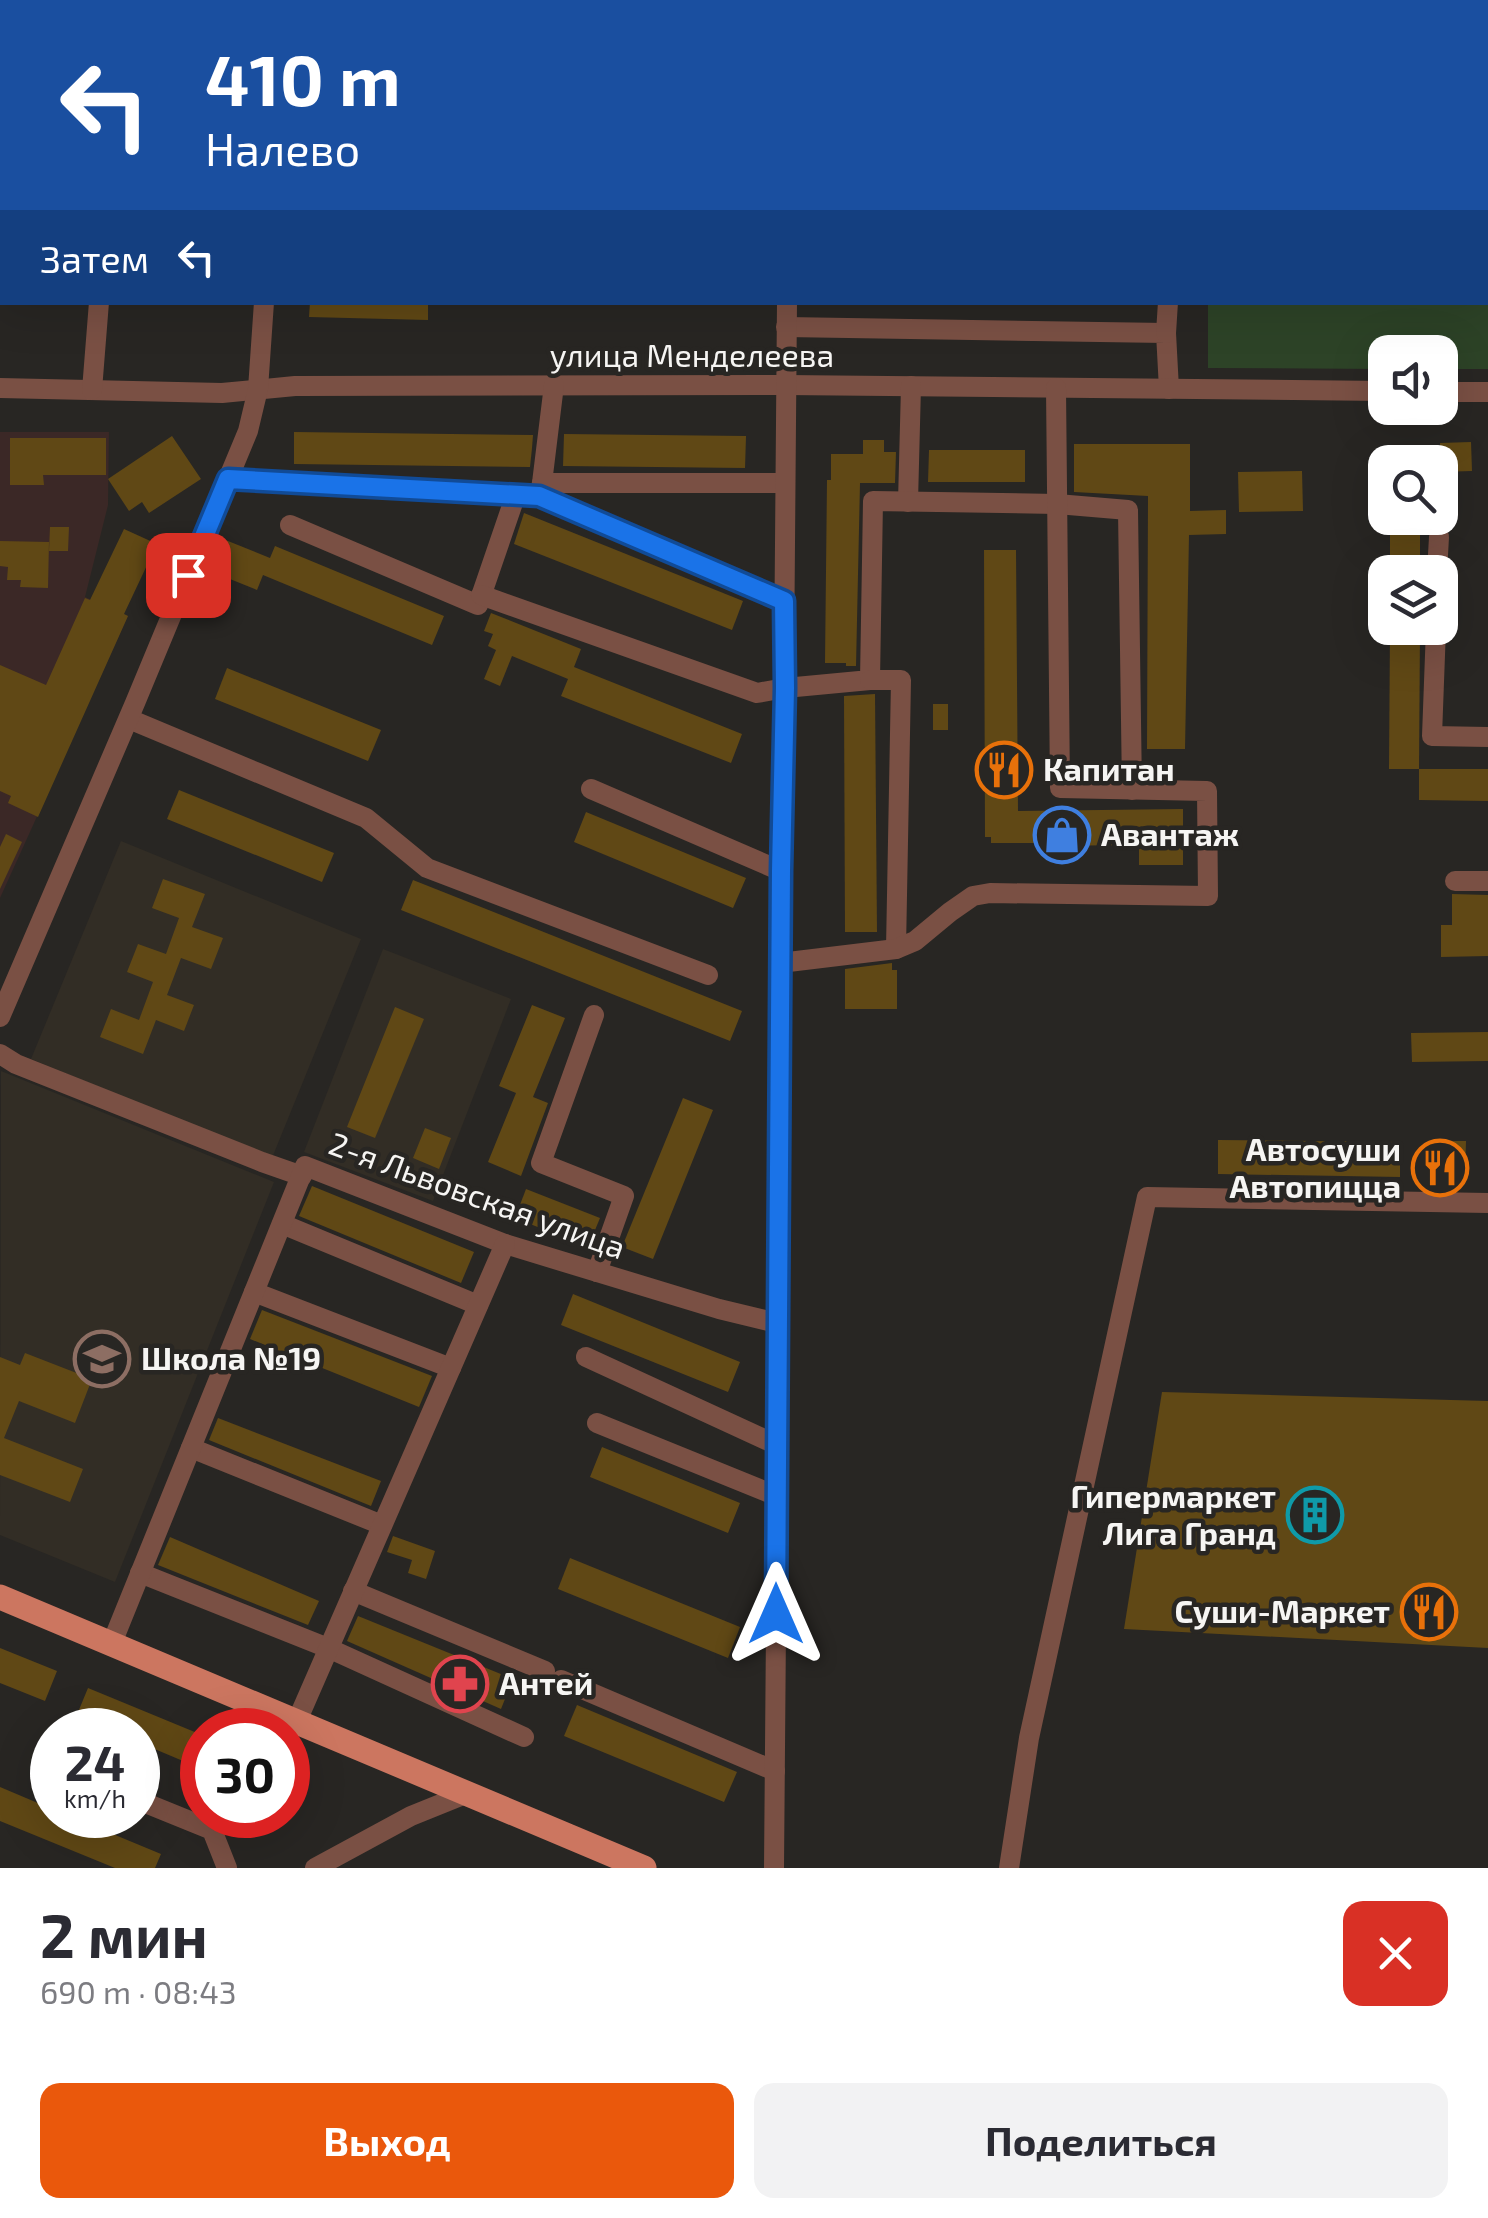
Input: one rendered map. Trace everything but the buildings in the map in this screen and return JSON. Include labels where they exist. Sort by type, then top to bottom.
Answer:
[{"type":"main road","points":[[0,1596],[266,1708]]},
{"type":"main road","points":[[310,1726],[644,1868]]},
{"type":"street","points":[[92,390],[99,305]]},
{"type":"street","points":[[0,1016],[248,431],[258,388],[264,305]]},
{"type":"street","points":[[774,1868],[787,305]]},
{"type":"street","points":[[1168,305],[1169,389]]},
{"type":"street","points":[[786,328],[1166,333]]},
{"type":"street","name":"улица Менделеева","points":[[0,388],[222,393],[294,386],[785,385],[1368,391]]},
{"type":"street","points":[[541,489],[554,386]]},
{"type":"street","points":[[908,502],[911,386]]},
{"type":"street","points":[[780,963],[896,949],[916,941],[973,896],[990,893],[1208,896],[1207,792],[1060,788],[1056,388]]},
{"type":"street","points":[[1458,392],[1488,392]]},
{"type":"street","points":[[228,479],[516,494],[541,489],[784,483]]},
{"type":"street","points":[[541,489],[784,601]]},
{"type":"street","points":[[290,525],[478,605],[516,494]]},
{"type":"street","points":[[870,680],[873,501],[1057,504],[1128,510],[1132,790]]},
{"type":"street","points":[[1438,555],[1439,538]]},
{"type":"street","points":[[481,595],[757,693],[900,680],[896,949]]},
{"type":"street","points":[[1435,645],[1432,736],[1488,737]]},
{"type":"street","points":[[129,718],[366,818],[428,868],[708,975]]},
{"type":"street","points":[[591,789],[781,871]]},
{"type":"street","points":[[1455,881],[1488,881]]},
{"type":"street","points":[[594,1015],[541,1163],[624,1196],[598,1272]]},
{"type":"street","points":[[0,1054],[16,1064],[302,1176]]},
{"type":"street","name":"2-я Львовская улица","points":[[112,1644],[306,1166],[505,1244],[718,1309],[778,1323]]},
{"type":"street","points":[[1009,1868],[1029,1738],[1146,1197],[1488,1203]]},
{"type":"street","points":[[282,1224],[478,1305]]},
{"type":"street","points":[[303,1708],[505,1244]]},
{"type":"street","points":[[254,1292],[451,1368]]},
{"type":"street","points":[[586,1357],[777,1445]]},
{"type":"street","points":[[597,1423],[776,1496]]},
{"type":"street","points":[[191,1448],[382,1525]]},
{"type":"street","points":[[140,1573],[328,1648],[524,1738]]},
{"type":"street","points":[[353,1591],[774,1771]]},
{"type":"street","points":[[315,1868],[411,1816],[468,1793]]},
{"type":"street","points":[[160,1809],[212,1830],[228,1868]]},
{"type":"shaded area","points":[[0,432],[109,432],[108,505],[85,597],[128,616],[0,898]]},
{"type":"shaded area","points":[[121,841],[361,939],[272,1158],[31,1059]]},
{"type":"shaded area","points":[[383,949],[511,999],[433,1201],[304,1152]]},
{"type":"shaded area","name":"Школа №19","points":[[1,1071],[274,1182],[115,1582],[0,1535]]},
{"type":"green space","points":[[1208,305],[1488,305],[1488,369],[1458,369],[1458,335],[1368,335],[1368,369],[1208,368]]},
{"type":"place","name":"Капитан","points":[[1004,770]]},
{"type":"place","name":"Авантаж","points":[[1062,835]]},
{"type":"place","name":"Автосуши Автопицца","points":[[1440,1168]]},
{"type":"place","name":"Школа №19","points":[[102,1359]]},
{"type":"place","name":"Гипермаркет Лига Гранд","points":[[1315,1515]]},
{"type":"place","name":"Суши-Маркет","points":[[1429,1612]]},
{"type":"place","name":"Антей","points":[[460,1684]]},
{"type":"route","points":[[188,575],[228,479],[539,496],[784,601],[776,1614]]}]
